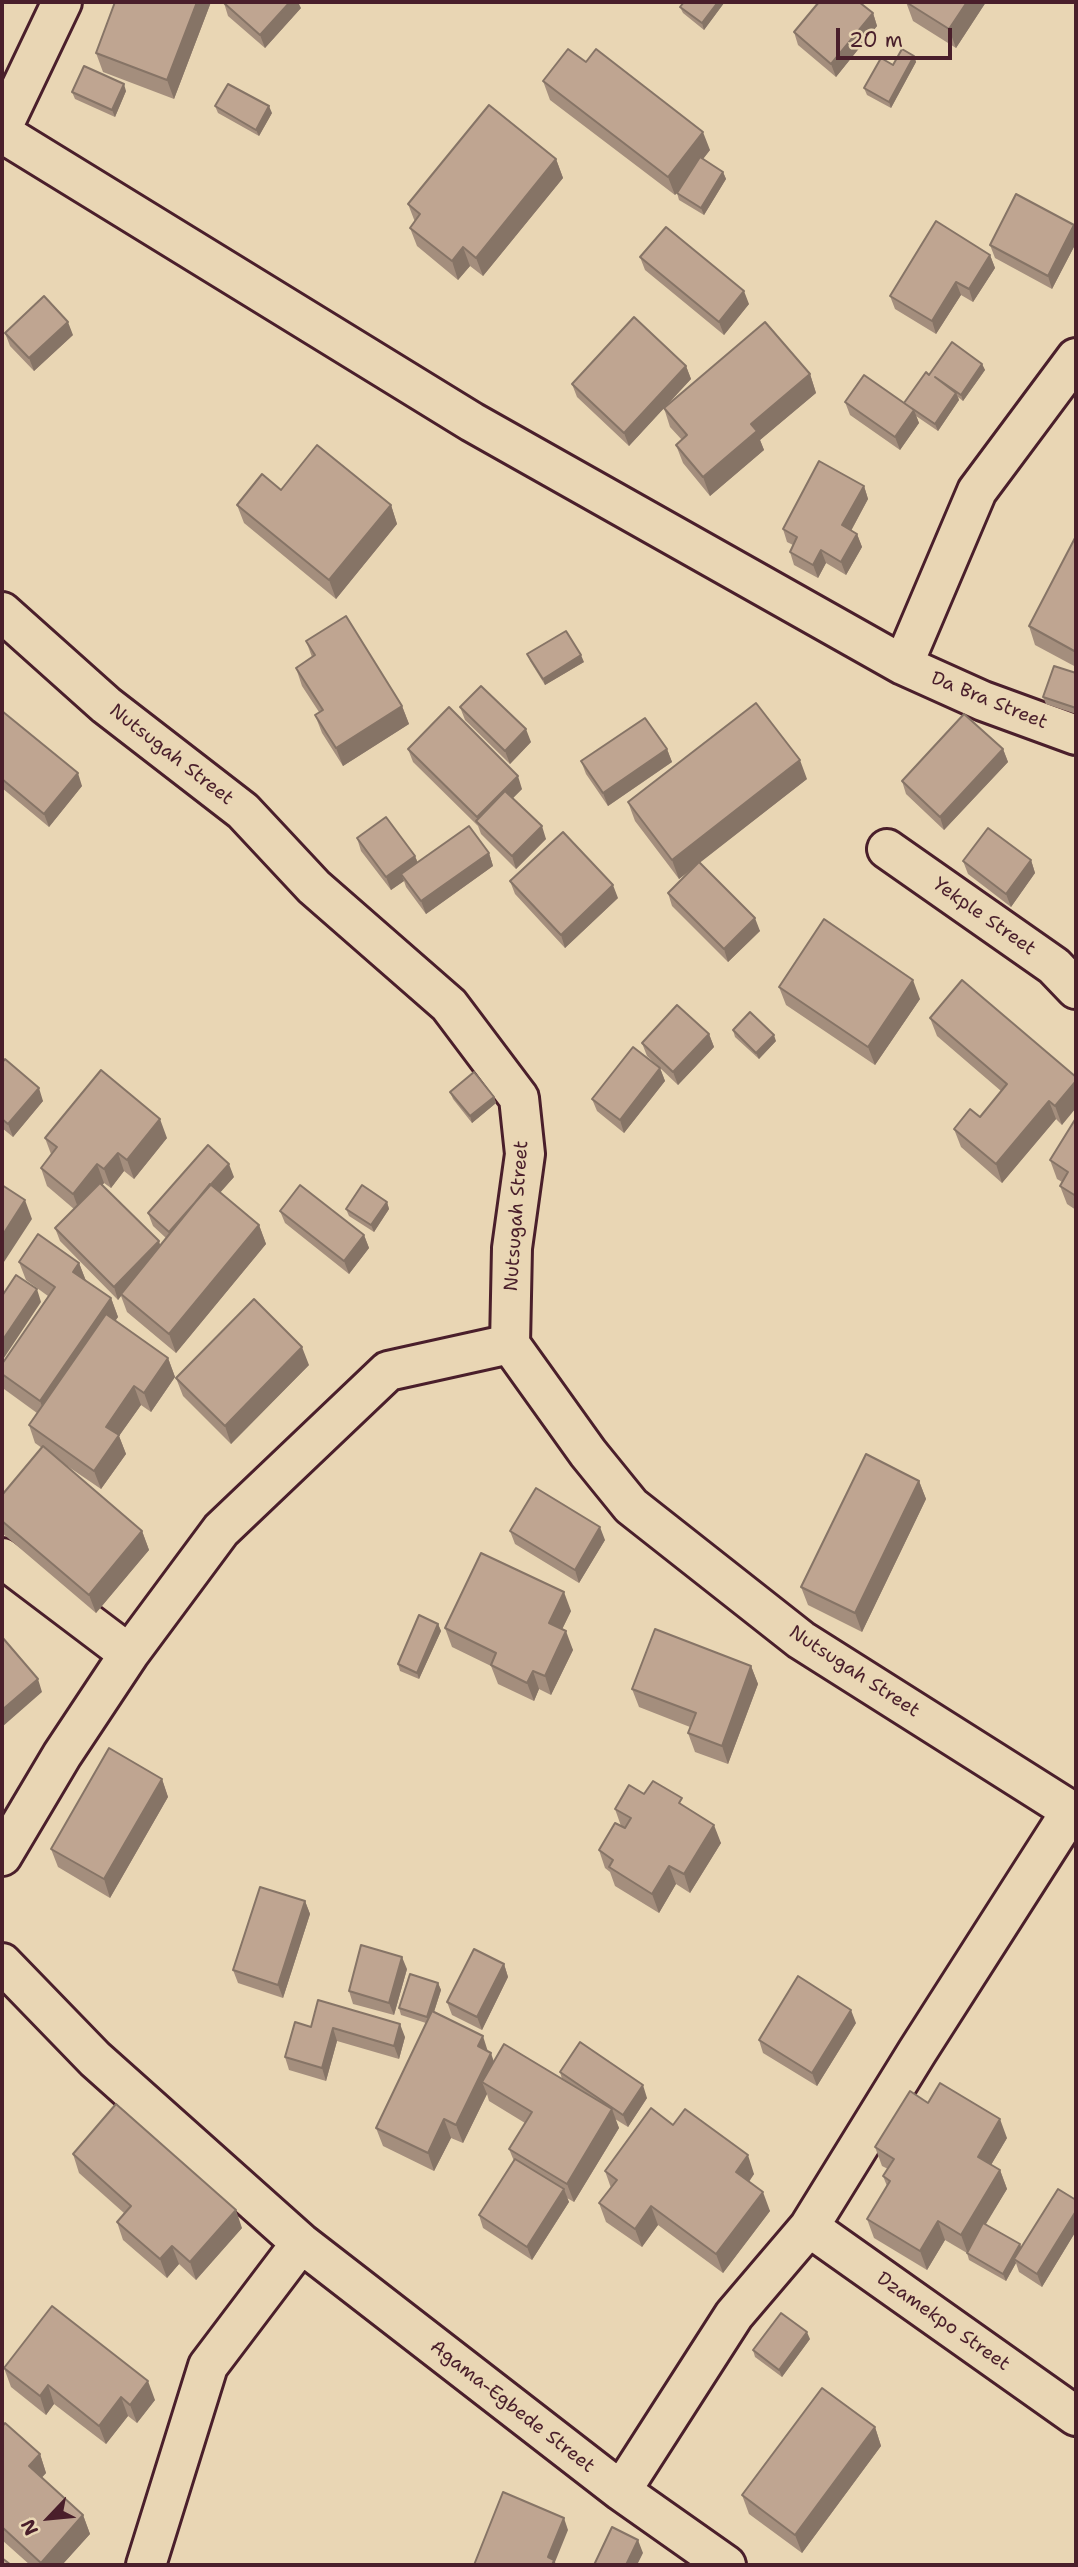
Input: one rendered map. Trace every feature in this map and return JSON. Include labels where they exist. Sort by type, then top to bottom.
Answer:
[{"type":"street","points":[[2,130],[62,2]]},
{"type":"street","name":"Da Bra Street","points":[[2,130],[472,422],[903,665],[983,701],[1076,735]]},
{"type":"street","points":[[903,665],[977,491],[1076,358]]},
{"type":"street","name":"Nutsugah Street","points":[[2,612],[106,705],[243,811],[314,887],[449,1005],[519,1098],[525,1154],[512,1248],[510,1345],[588,1453],[631,1506],[801,1640],[1074,1812]]},
{"type":"street","name":"Yekple Street","points":[[887,849],[1054,966],[1076,989]]},
{"type":"street","points":[[2,1856],[62,1755],[129,1654],[221,1530],[388,1371],[510,1345]]},
{"type":"street","points":[[2,1558],[129,1654]]},
{"type":"street","points":[[621,2491],[734,2315],[809,2227],[917,2052],[1074,1812]]},
{"type":"street","name":"Agama-Egbede Street","points":[[2,1963],[95,2059],[302,2243],[621,2491],[726,2565]]},
{"type":"street","name":"Dzamekpo Street","points":[[809,2227],[1076,2416]]},
{"type":"street","points":[[146,2565],[208,2366],[302,2243]]},
{"type":"building","points":[[115,2],[197,2],[167,80],[96,53]]},
{"type":"building","points":[[225,2],[290,2],[260,35]]},
{"type":"building","points":[[684,2],[718,2],[702,23],[680,7]]},
{"type":"building","points":[[819,2],[859,2],[873,13],[831,64],[794,32]]},
{"type":"building","points":[[906,2],[967,2],[949,29]]},
{"type":"building","points":[[568,49],[586,62],[596,49],[703,132],[668,177],[543,81]]},
{"type":"building","points":[[902,49],[914,56],[889,102],[864,88],[881,58],[893,65]]},
{"type":"building","points":[[84,66],[124,84],[112,110],[72,92]]},
{"type":"building","points":[[228,84],[269,106],[256,130],[215,106]]},
{"type":"building","points":[[489,105],[556,159],[476,258],[463,247],[452,261],[410,228],[420,214],[408,204]]},
{"type":"building","points":[[700,157],[723,172],[701,208],[677,193]]},
{"type":"building","points":[[1016,194],[1074,225],[1048,276],[990,245]]},
{"type":"building","points":[[936,221],[990,255],[969,289],[956,282],[932,321],[890,296]]},
{"type":"building","points":[[666,227],[744,291],[719,322],[640,257]]},
{"type":"building","points":[[44,296],[68,322],[29,358],[5,333]]},
{"type":"building","points":[[634,317],[686,366],[624,433],[572,384]]},
{"type":"building","points":[[765,322],[810,374],[751,424],[757,431],[703,477],[676,445],[687,435],[664,408]]},
{"type":"building","points":[[952,342],[982,364],[961,395],[935,377],[956,393],[935,424],[904,403],[926,372],[929,375]]},
{"type":"building","points":[[864,375],[914,410],[895,437],[845,402]]},
{"type":"building","points":[[317,445],[391,505],[329,580],[237,505],[262,474],[281,490]]},
{"type":"building","points":[[819,461],[864,486],[842,525],[857,534],[841,562],[821,550],[813,565],[790,552],[797,537],[783,529]]},
{"type":"building","points":[[1076,536],[1076,652],[1029,626]]},
{"type":"building","points":[[346,616],[402,706],[336,748],[315,715],[323,710],[296,668],[315,655],[306,641]]},
{"type":"building","points":[[566,631],[581,655],[543,679],[527,654]]},
{"type":"building","points":[[1054,666],[1076,673],[1076,708],[1043,697]]},
{"type":"building","points":[[481,686],[526,729],[505,751],[460,707]]},
{"type":"building","points":[[756,703],[800,760],[672,860],[628,802]]},
{"type":"building","points":[[449,707],[518,776],[477,817],[408,749]]},
{"type":"building","points":[[2,711],[78,773],[44,814],[2,779]]},
{"type":"building","points":[[964,714],[1003,749],[940,817],[902,781]]},
{"type":"building","points":[[645,718],[667,749],[603,793],[581,761]]},
{"type":"building","points":[[505,791],[542,826],[512,856],[476,821]]},
{"type":"building","points":[[386,817],[415,856],[386,877],[357,838]]},
{"type":"building","points":[[469,826],[489,853],[421,901],[401,874]]},
{"type":"building","points":[[988,828],[1031,860],[1006,894],[963,861]]},
{"type":"building","points":[[563,832],[613,885],[561,935],[510,881]]},
{"type":"building","points":[[699,862],[755,918],[724,949],[668,893]]},
{"type":"building","points":[[824,919],[913,980],[868,1047],[779,987]]},
{"type":"building","points":[[962,980],[1076,1077],[1076,1081],[1055,1106],[1049,1101],[996,1164],[954,1129],[970,1109],[980,1117],[1007,1084],[930,1018]]},
{"type":"building","points":[[677,1005],[709,1034],[673,1072],[642,1043]]},
{"type":"building","points":[[750,1012],[774,1035],[756,1053],[733,1030]]},
{"type":"building","points":[[633,1047],[660,1068],[620,1120],[592,1099]]},
{"type":"building","points":[[5,1059],[39,1088],[8,1124],[2,1119],[2,1063]]},
{"type":"building","points":[[101,1070],[160,1119],[127,1160],[118,1153],[104,1169],[97,1164],[73,1194],[41,1168],[57,1147],[45,1138]]},
{"type":"building","points":[[474,1072],[494,1097],[470,1116],[450,1092]]},
{"type":"building","points":[[1076,1118],[1076,1196],[1060,1186],[1068,1172],[1050,1160]]},
{"type":"building","points":[[208,1145],[229,1164],[169,1232],[148,1213]]},
{"type":"building","points":[[100,1183],[159,1241],[114,1287],[55,1228]]},
{"type":"building","points":[[210,1184],[259,1225],[169,1334],[121,1294]]},
{"type":"building","points":[[2,1185],[25,1200],[2,1236]]},
{"type":"building","points":[[300,1185],[364,1235],[344,1261],[280,1211]]},
{"type":"building","points":[[362,1185],[387,1202],[371,1225],[346,1209]]},
{"type":"building","points":[[38,1234],[79,1263],[73,1272],[111,1298],[40,1401],[2,1374],[2,1364],[55,1287],[19,1262]]},
{"type":"building","points":[[16,1275],[37,1289],[2,1341],[2,1296]]},
{"type":"building","points":[[254,1299],[302,1347],[225,1426],[176,1378]]},
{"type":"building","points":[[106,1314],[168,1358],[144,1393],[134,1386],[106,1427],[119,1435],[94,1471],[29,1425]]},
{"type":"building","points":[[43,1446],[142,1531],[89,1595],[2,1521],[2,1495]]},
{"type":"building","points":[[866,1454],[919,1481],[855,1613],[801,1587]]},
{"type":"building","points":[[536,1488],[600,1527],[575,1570],[510,1531]]},
{"type":"building","points":[[481,1553],[564,1592],[549,1623],[566,1631],[545,1676],[533,1671],[527,1683],[491,1665],[496,1653],[445,1628]]},
{"type":"building","points":[[419,1615],[438,1624],[417,1673],[398,1664]]},
{"type":"building","points":[[655,1629],[751,1666],[722,1746],[688,1733],[696,1713],[632,1689]]},
{"type":"building","points":[[2,1637],[38,1679],[2,1710]]},
{"type":"building","points":[[109,1748],[162,1779],[104,1879],[51,1849]]},
{"type":"building","points":[[653,1781],[682,1798],[679,1803],[714,1825],[684,1874],[669,1866],[652,1894],[609,1867],[613,1860],[599,1850],[615,1823],[625,1828],[631,1818],[615,1809],[629,1785],[644,1794]]},
{"type":"building","points":[[260,1887],[305,1901],[278,1985],[233,1970]]},
{"type":"building","points":[[361,1945],[402,1957],[389,2003],[349,1991]]},
{"type":"building","points":[[474,1949],[504,1964],[477,2017],[447,2002]]},
{"type":"building","points":[[410,1974],[438,1983],[427,2017],[399,2008]]},
{"type":"building","points":[[798,1976],[851,2010],[812,2073],[759,2040]]},
{"type":"building","points":[[318,2000],[400,2024],[394,2046],[333,2028],[322,2068],[285,2057],[295,2022],[311,2027]]},
{"type":"building","points":[[432,2011],[483,2036],[478,2046],[491,2053],[456,2125],[444,2119],[428,2153],[376,2128]]},
{"type":"building","points":[[580,2042],[643,2085],[623,2115],[560,2072]]},
{"type":"building","points":[[504,2044],[612,2109],[567,2184],[509,2149],[532,2112],[482,2082]]},
{"type":"building","points":[[940,2083],[1000,2119],[978,2157],[1000,2170],[961,2235],[938,2221],[920,2251],[867,2219],[890,2181],[883,2176],[894,2159],[875,2147],[910,2091],[928,2103]]},
{"type":"building","points":[[116,2104],[236,2210],[190,2262],[172,2246],[160,2259],[117,2222],[131,2206],[73,2154]]},
{"type":"building","points":[[651,2108],[673,2125],[685,2109],[748,2155],[736,2172],[763,2192],[716,2254],[651,2206],[635,2229],[599,2203],[617,2180],[605,2171]]},
{"type":"building","points":[[515,2159],[564,2189],[527,2247],[479,2215]]},
{"type":"building","points":[[1058,2189],[1076,2200],[1076,2211],[1037,2274],[1014,2259]]},
{"type":"building","points":[[983,2223],[1020,2244],[1003,2274],[967,2253]]},
{"type":"building","points":[[52,2306],[148,2381],[130,2405],[121,2397],[99,2426],[48,2385],[40,2396],[4,2368]]},
{"type":"building","points":[[781,2313],[807,2332],[779,2370],[753,2350]]},
{"type":"building","points":[[822,2388],[875,2427],[795,2535],[742,2495]]},
{"type":"building","points":[[5,2423],[40,2454],[29,2466],[83,2515],[41,2563],[2,2527],[2,2427]]},
{"type":"building","points":[[503,2492],[564,2518],[548,2557],[554,2560],[552,2565],[474,2565]]},
{"type":"building","points":[[612,2527],[638,2540],[626,2565],[594,2565]]},
{"type":"building","points":[[2,2558],[11,2565],[2,2565]]}]
